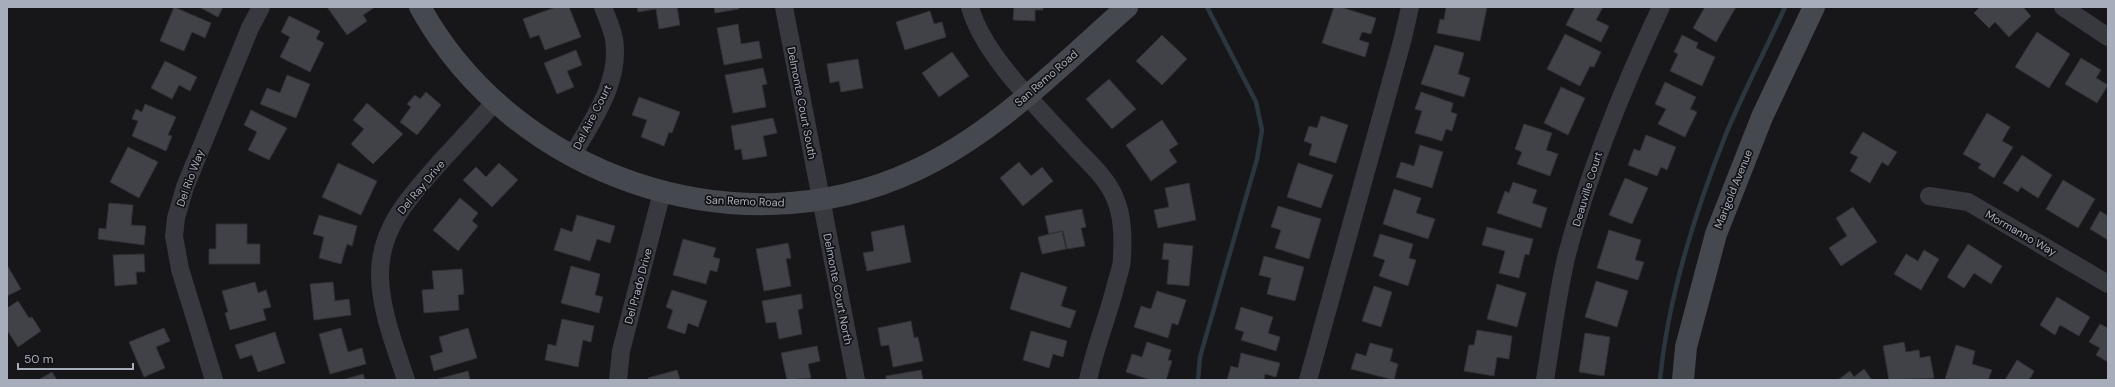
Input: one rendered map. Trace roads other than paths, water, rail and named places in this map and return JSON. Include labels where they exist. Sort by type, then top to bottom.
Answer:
[{"type":"street","name":"Del Rio Way","points":[[214,380],[180,269],[174,236],[176,218],[185,188],[250,28],[261,7]]},
{"type":"street","name":"San Remo Road","points":[[420,7],[451,55],[495,102],[525,126],[572,156],[619,178],[662,192],[696,199],[737,203],[784,204],[820,199],[881,184],[934,162],[980,133],[1027,95],[1127,7]]},
{"type":"street","name":"Del Aire Court","points":[[572,156],[599,109],[611,81],[614,66],[614,36],[604,7]]},
{"type":"street","name":"Delmonte Court South","points":[[784,7],[820,199]]},
{"type":"street","points":[[970,7],[981,36],[1027,95],[1098,171],[1115,197],[1122,222],[1122,260],[1110,310],[1092,362],[1088,380]]},
{"type":"street","points":[[1308,380],[1401,46],[1410,7]]},
{"type":"street","name":"Deauville Court","points":[[1545,380],[1560,286],[1588,185],[1614,111],[1661,7]]},
{"type":"street","name":"Marigold Avenue","points":[[1683,380],[1686,347],[1716,234],[1762,117],[1814,7]]},
{"type":"street","points":[[2063,7],[2076,18],[2108,37]]},
{"type":"street","name":"Del Ray Drive","points":[[406,380],[384,308],[381,291],[381,259],[385,240],[390,228],[406,201],[495,102]]},
{"type":"street","name":"Del Prado Drive","points":[[618,380],[621,351],[662,192]]},
{"type":"street","name":"Mormanno Way","points":[[1929,196],[1968,202],[2108,284]]},
{"type":"street","name":"Delmonte Court North","points":[[820,199],[856,380]]},
{"type":"waterway","points":[[1198,380],[1200,357],[1257,159],[1262,130],[1256,102],[1207,7]]},
{"type":"waterway","points":[[1660,380],[1669,317],[1676,286],[1684,255],[1704,194],[1726,134],[1785,7]]}]
